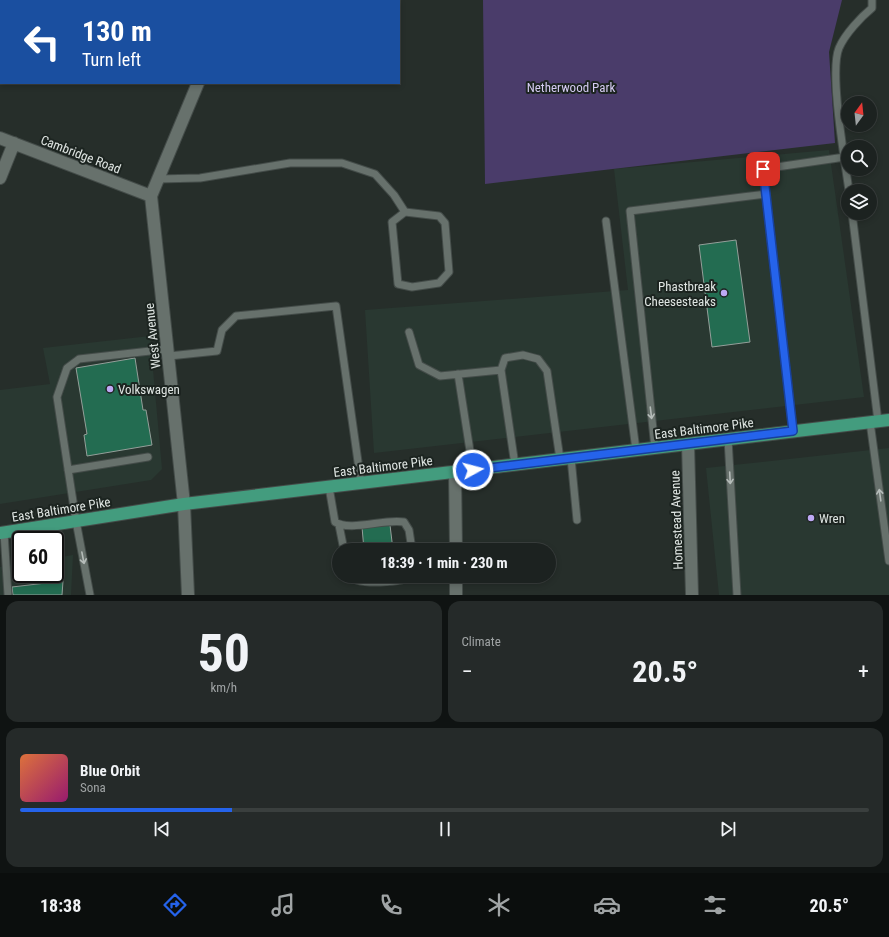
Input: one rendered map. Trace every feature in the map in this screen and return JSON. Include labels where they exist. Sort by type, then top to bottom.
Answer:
[{"type":"main road","name":"East Baltimore Pike","points":[[2,533],[184,504],[879,421]]},
{"type":"street","name":"West Avenue","points":[[188,595],[184,504],[151,196],[198,84]]},
{"type":"street","name":"Cambridge Road","points":[[0,138],[151,196]]},
{"type":"street","points":[[0,178],[14,143]]},
{"type":"street","name":"Homestead Avenue","points":[[688,444],[692,595]]},
{"type":"street","points":[[456,472],[456,543]]},
{"type":"street","points":[[456,583],[456,595]]},
{"type":"lane","points":[[843,140],[836,74],[839,48],[859,19],[872,8],[872,0]]},
{"type":"lane","points":[[793,431],[784,365],[763,169],[841,158]]},
{"type":"lane","points":[[158,179],[200,178],[290,163],[342,163],[375,174],[394,195],[405,212]]},
{"type":"lane","points":[[655,448],[630,211],[766,194]]},
{"type":"lane","points":[[405,212],[439,216],[445,223],[449,272],[439,283],[412,288],[398,284],[392,222],[405,212]]},
{"type":"lane","points":[[853,220],[879,421],[889,561]]},
{"type":"lane","points":[[606,221],[636,450]]},
{"type":"lane","points":[[90,595],[76,521],[58,397],[67,368],[79,359],[168,353],[217,352],[222,330],[236,316],[336,306],[361,483]]},
{"type":"lane","points":[[409,332],[420,365],[440,376],[502,370]]},
{"type":"lane","points":[[515,465],[502,370],[505,358],[523,355],[538,359],[547,371],[566,459],[577,520]]},
{"type":"lane","points":[[458,374],[473,470]]},
{"type":"lane","points":[[728,439],[737,595]]},
{"type":"lane","points":[[68,470],[148,457]]},
{"type":"lane","points":[[329,487],[336,522],[339,524],[343,543]]},
{"type":"lane","points":[[339,524],[404,522],[409,530],[411,543]]},
{"type":"lane","points":[[2,533],[8,595]]},
{"type":"shaded area","points":[[829,150],[864,397],[374,453],[365,310],[628,290],[614,169]]},
{"type":"shaded area","points":[[150,336],[162,469],[151,480],[0,504],[0,390],[50,384],[43,348]]},
{"type":"shaded area","points":[[889,448],[889,595],[719,595],[706,468]]},
{"type":"shaded area","points":[[73,555],[71,595],[0,595],[0,567],[12,565],[12,583],[64,583],[64,556]]},
{"type":"green space","name":"Netherwood Park","points":[[483,0],[842,0],[829,52],[835,143],[485,184]]},
{"type":"building","name":"Phastbreak Cheesesteaks","points":[[736,240],[750,342],[712,347],[699,245]]},
{"type":"building","name":"Volkswagen","points":[[135,358],[143,410],[146,410],[152,445],[87,456],[84,435],[87,434],[76,368]]},
{"type":"building","points":[[390,525],[392,543],[363,543],[362,527]]},
{"type":"building","points":[[46,583],[63,583],[62,595],[13,595],[12,587]]},
{"type":"place","name":"Phastbreak Cheesesteaks","points":[[724,293]]},
{"type":"place","name":"Volkswagen","points":[[110,389]]},
{"type":"place","name":"Wren","points":[[811,518]]},
{"type":"route","points":[[473,470],[793,431],[784,365],[763,169]]}]
